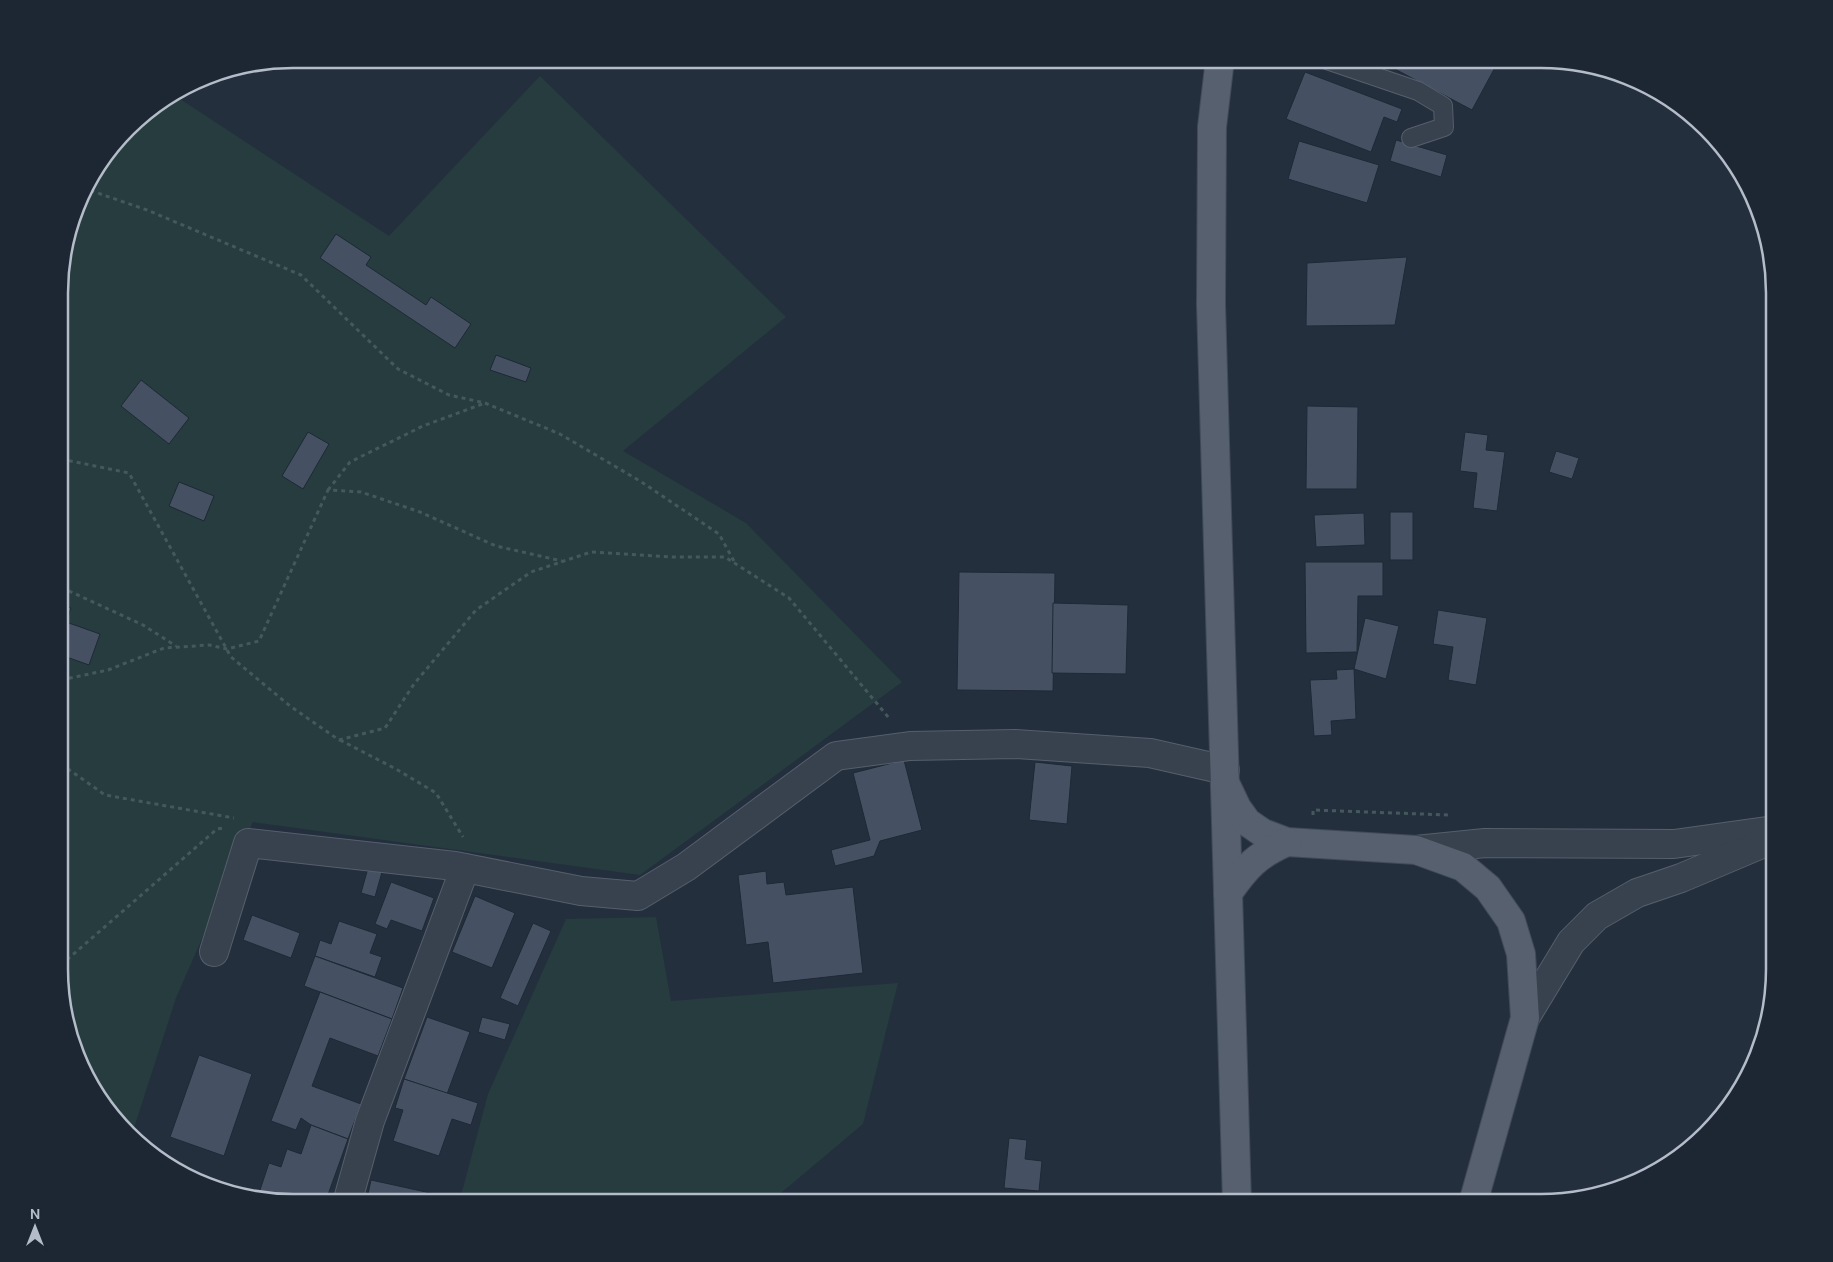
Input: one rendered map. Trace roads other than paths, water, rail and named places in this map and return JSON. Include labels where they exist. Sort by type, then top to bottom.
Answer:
[{"type":"main road","points":[[1219,68],[1212,127],[1210,207],[1237,1194]]},
{"type":"main road","points":[[1225,777],[1237,808],[1247,822],[1263,833],[1287,842],[1416,850],[1464,867],[1488,888],[1511,921],[1521,954],[1524,1018],[1475,1194]]},
{"type":"main road","points":[[1228,893],[1243,871],[1263,853],[1287,842]]},
{"type":"street","points":[[214,952],[248,843],[472,870],[581,891],[638,896],[686,867],[836,756],[920,746],[1015,744],[1150,753],[1225,777]]},
{"type":"street","points":[[1416,850],[1485,843],[1674,844],[1766,831]]},
{"type":"street","points":[[1524,1018],[1571,942],[1597,916],[1637,893],[1681,878],[1766,841]]},
{"type":"street","points":[[350,1194],[370,1121],[472,870]]},
{"type":"lane","points":[[1350,68],[1418,91],[1443,106],[1444,127],[1411,138]]}]
